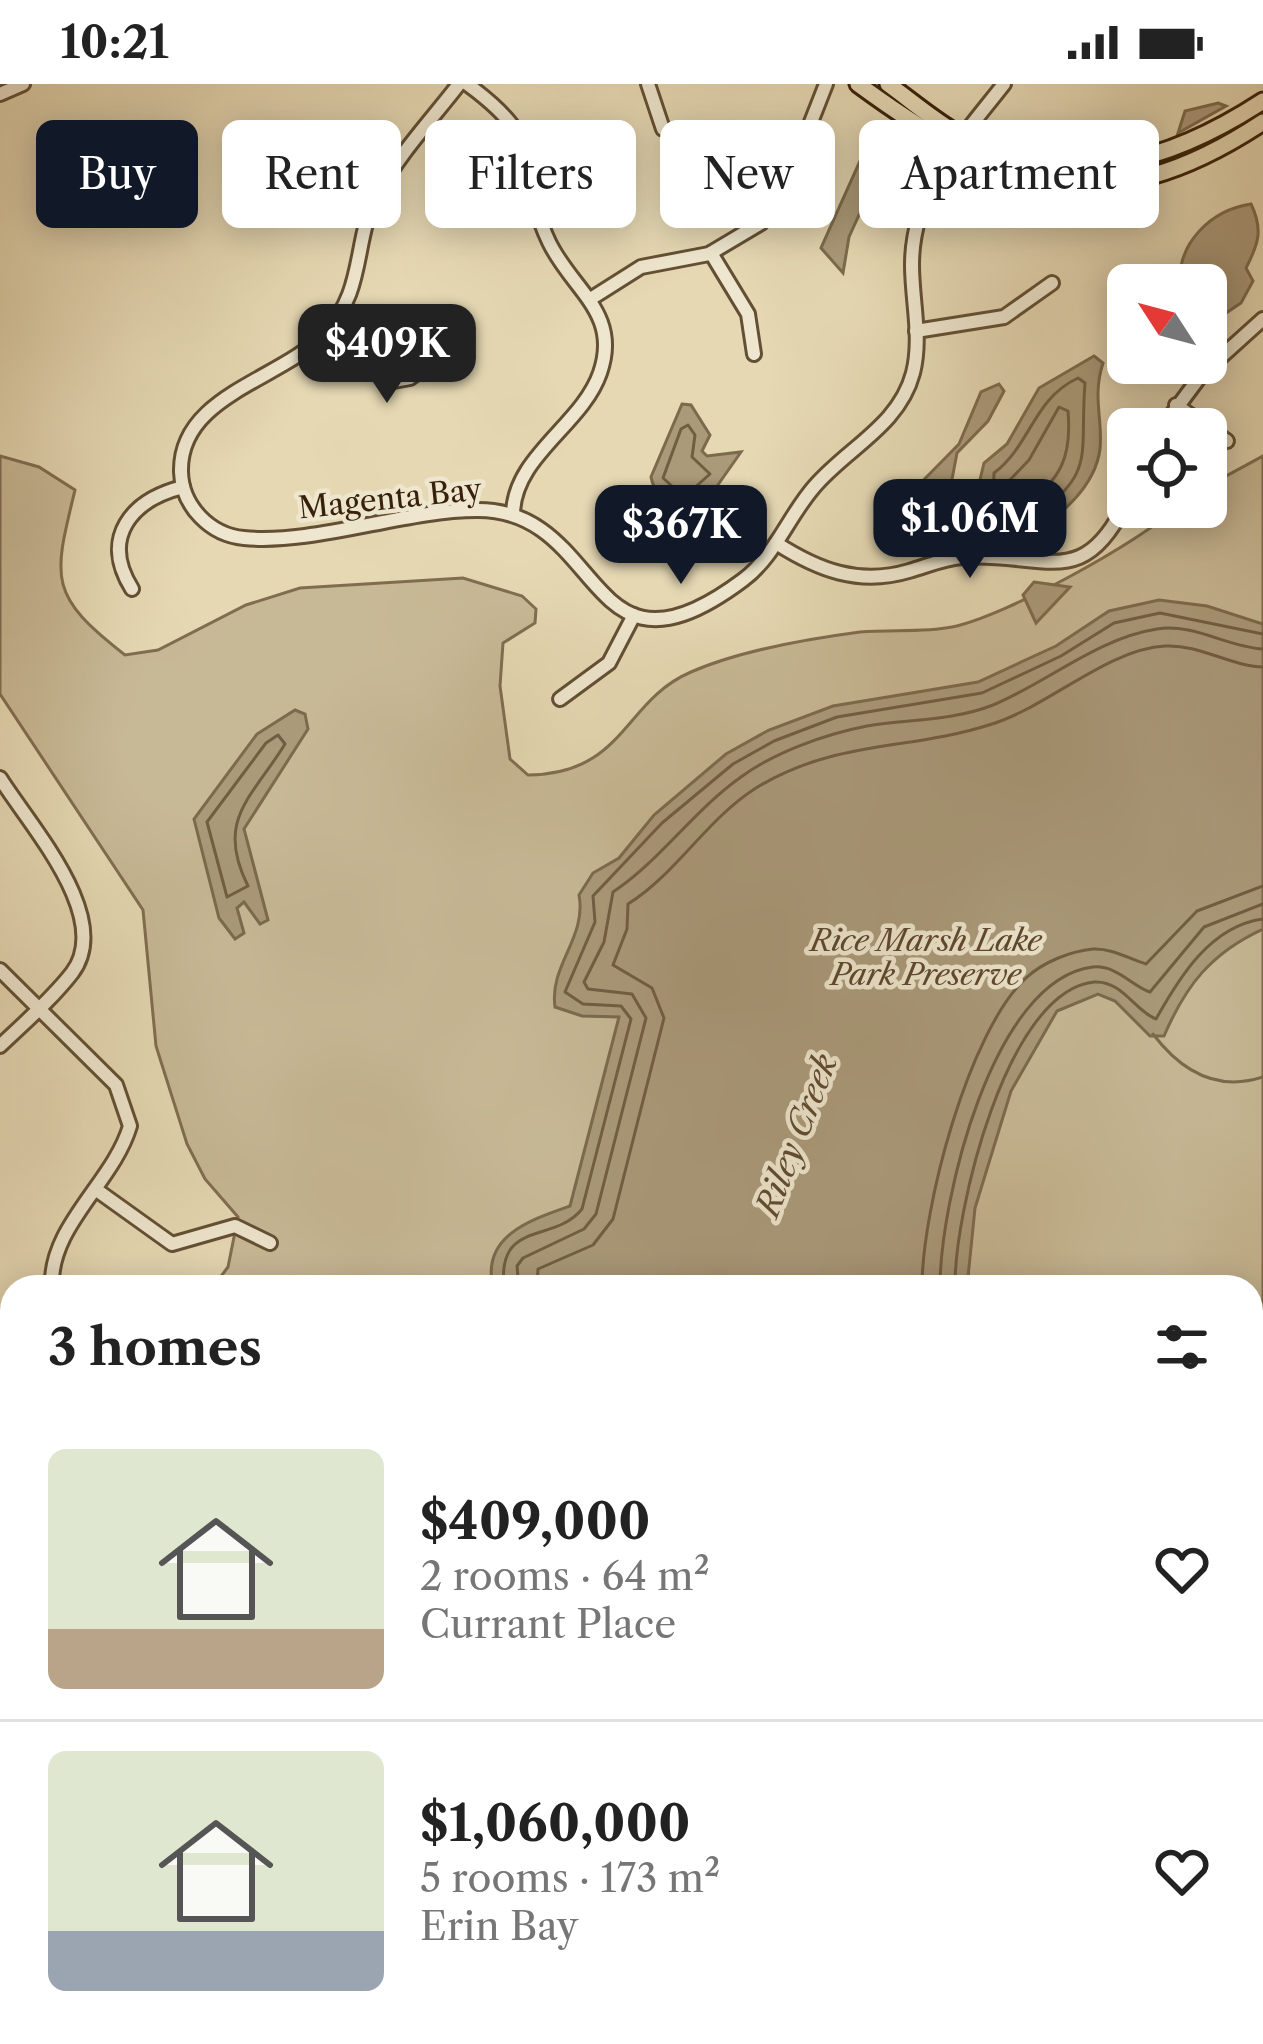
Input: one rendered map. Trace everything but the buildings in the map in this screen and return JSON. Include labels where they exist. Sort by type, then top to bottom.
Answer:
[{"type":"main road","points":[[858,84],[918,120]]},
{"type":"main road","points":[[888,84],[930,120]]},
{"type":"main road","points":[[1159,155],[1196,143],[1263,101]]},
{"type":"main road","points":[[1159,173],[1181,168],[1263,122]]},
{"type":"street","points":[[0,94],[22,84]]},
{"type":"street","points":[[132,589],[118,559],[121,530],[137,505],[183,487],[187,441],[212,410],[288,364],[325,333],[358,276],[377,195],[463,84],[506,115],[524,141],[548,239],[592,298],[606,337],[602,369],[587,397],[530,468],[513,514]]},
{"type":"street","points":[[648,84],[660,120]]},
{"type":"street","points":[[592,298],[641,267],[711,253],[745,236],[773,208],[826,84]]},
{"type":"street","points":[[975,120],[1004,84]]},
{"type":"street","points":[[560,699],[609,663],[634,615],[663,617],[693,608],[741,581],[776,543],[815,485],[899,405],[914,373],[917,228]]},
{"type":"street","points":[[711,253],[748,314],[754,354]]},
{"type":"street","points":[[916,331],[963,327],[1004,316],[1052,283]]},
{"type":"street","points":[[1174,408],[1263,320]]},
{"type":"street","points":[[325,333],[388,382],[410,378],[455,345]]},
{"type":"street","points":[[1176,405],[1180,408]]},
{"type":"street","name":"Magenta Bay","points":[[183,487],[206,523],[245,538],[466,510],[513,514],[547,529],[573,555],[596,592],[634,615]]},
{"type":"street","points":[[776,543],[818,567],[854,577],[892,576],[955,557],[1060,564],[1102,543],[1111,528]]},
{"type":"street","points":[[0,1046],[40,1007],[82,953],[83,917],[2,785]]},
{"type":"street","points":[[0,970],[104,1072],[127,1105],[130,1126],[122,1153],[58,1244],[54,1275]]},
{"type":"street","points":[[98,1191],[172,1244],[236,1226],[270,1244]]},
{"type":"green space","name":"Rice Marsh Lake Park Preserve","points":[[0,456],[39,467],[75,490],[63,545],[63,584],[82,617],[125,655],[158,650],[246,605],[300,588],[463,578],[522,596],[536,609],[535,623],[503,643],[500,686],[510,759],[528,775],[585,763],[668,685],[710,664],[818,638],[952,627],[1036,594],[1150,528],[1227,528],[1227,476],[1263,456],[1263,1275],[222,1275],[228,1267],[238,1217],[205,1179],[187,1144],[156,1046],[143,910],[0,694]]},
{"type":"water","points":[[1218,103],[1226,106],[1178,133],[1185,111]]},
{"type":"water","points":[[859,163],[859,215],[849,237],[843,273],[821,248],[830,228],[835,228],[835,217]]},
{"type":"water","points":[[1251,204],[1258,236],[1246,268],[1253,281],[1241,303],[1227,312],[1227,264],[1182,264],[1199,231],[1236,207]]},
{"type":"water","points":[[1094,356],[1103,363],[1098,387],[1100,449],[1083,489],[1029,538],[983,520],[978,488],[984,463],[1007,444],[1039,388]]},
{"type":"water","points":[[999,384],[1004,391],[988,421],[957,453],[949,495],[938,502],[908,504],[906,498],[959,444],[981,392]]},
{"type":"water","points":[[682,404],[691,405],[710,435],[702,451],[707,456],[741,452],[715,489],[685,511],[663,498],[651,477]]},
{"type":"water","points":[[1034,582],[1070,587],[1036,623],[1023,595]]},
{"type":"water","points":[[1159,600],[1207,606],[1263,624],[1263,929],[1202,972],[1164,1036],[1150,1036],[1115,1001],[1098,994],[1057,1011],[1011,1091],[975,1208],[968,1275],[492,1275],[494,1255],[512,1233],[570,1206],[619,1017],[582,1016],[555,1007],[557,978],[578,925],[579,895],[593,873],[619,858],[654,815],[726,754],[769,730],[833,706],[978,682],[1056,646],[1109,611]]},
{"type":"water","points":[[295,710],[305,714],[308,729],[244,829],[268,920],[260,924],[244,902],[237,908],[244,933],[235,939],[219,918],[194,819],[257,734]]},
{"type":"waterway","name":"Riley Creek","points":[[1153,1034],[1201,1075],[1230,1082],[1263,1077]]}]
